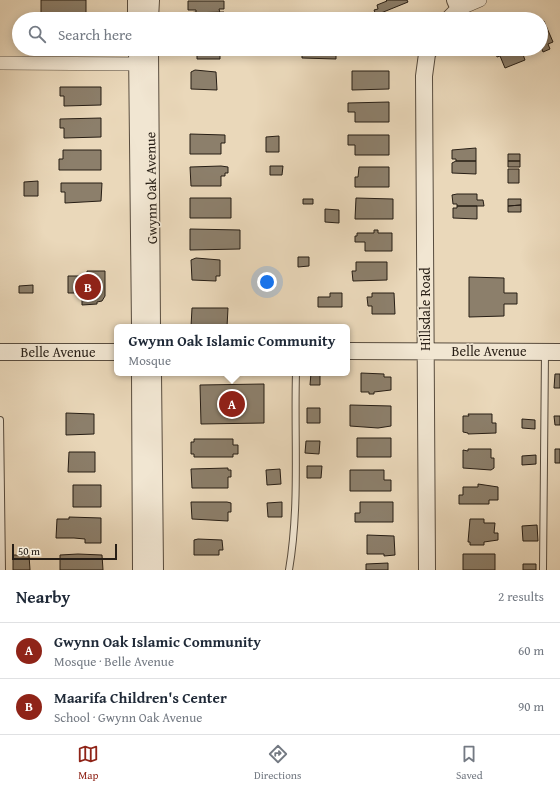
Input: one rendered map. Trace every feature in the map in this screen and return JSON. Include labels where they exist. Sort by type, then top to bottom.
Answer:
[{"type":"street","points":[[136,0],[136,12]]},
{"type":"street","points":[[150,0],[150,12]]},
{"type":"street","points":[[454,9],[480,0]]},
{"type":"street","name":"Hillsdale Road","points":[[427,56],[424,76],[427,570]]},
{"type":"street","points":[[0,64],[143,57]]},
{"type":"street","name":"Gwynn Oak Avenue","points":[[140,324],[143,57]]},
{"type":"street","name":"Gwynn Oak Avenue","points":[[143,57],[152,324]]},
{"type":"street","name":"Belle Avenue","points":[[350,351],[552,352]]},
{"type":"street","name":"Belle Avenue","points":[[0,352],[114,352]]},
{"type":"street","points":[[140,376],[141,570]]},
{"type":"street","points":[[153,376],[154,570]]},
{"type":"lane","points":[[543,570],[552,352]]},
{"type":"lane","points":[[289,570],[293,551],[295,506],[296,376]]},
{"type":"lane","points":[[0,420],[2,570]]},
{"type":"building","points":[[41,0],[86,0],[86,12],[41,12]]},
{"type":"building","points":[[386,0],[407,0],[408,2],[383,12],[375,12],[374,10],[378,9],[377,5],[387,1]]},
{"type":"building","points":[[188,1],[224,1],[224,9],[219,9],[220,12],[196,12],[196,10],[188,10]]},
{"type":"building","points":[[548,30],[553,42],[548,44]]},
{"type":"building","points":[[197,56],[220,56],[220,59],[197,59]]},
{"type":"building","points":[[302,56],[336,56],[336,59],[302,58]]},
{"type":"building","points":[[500,56],[524,56],[525,60],[505,68]]},
{"type":"building","points":[[195,70],[216,72],[217,90],[191,89],[191,72]]},
{"type":"building","points":[[352,71],[389,71],[389,89],[352,90]]},
{"type":"building","points":[[60,87],[101,87],[101,105],[64,106],[64,96],[60,96]]},
{"type":"building","points":[[389,102],[389,122],[355,122],[355,112],[348,112],[348,103]]},
{"type":"building","points":[[101,118],[101,137],[64,138],[64,128],[60,128],[60,119]]},
{"type":"building","points":[[190,134],[225,135],[225,143],[221,143],[221,154],[190,154]]},
{"type":"building","points":[[348,135],[389,135],[389,155],[355,155],[355,145],[348,145]]},
{"type":"building","points":[[279,136],[279,152],[266,152],[266,137]]},
{"type":"building","points":[[476,148],[476,161],[456,161],[456,159],[452,159],[452,150]]},
{"type":"building","points":[[63,150],[101,150],[101,170],[59,170],[59,159],[63,159]]},
{"type":"building","points":[[508,154],[520,154],[520,161],[508,161]]},
{"type":"building","points":[[456,161],[476,161],[476,174],[452,173],[452,163]]},
{"type":"building","points":[[508,161],[520,161],[520,167],[508,167]]},
{"type":"building","points":[[270,166],[283,166],[282,175],[270,175]]},
{"type":"building","points":[[190,167],[228,167],[228,173],[225,173],[225,176],[221,176],[221,186],[191,186]]},
{"type":"building","points":[[359,167],[389,167],[389,187],[355,187],[355,177],[358,177]]},
{"type":"building","points":[[508,169],[519,169],[519,183],[508,183]]},
{"type":"building","points":[[38,181],[38,196],[24,196],[24,182]]},
{"type":"building","points":[[61,183],[102,183],[101,201],[65,203],[65,192],[61,192]]},
{"type":"building","points":[[477,194],[477,200],[483,200],[484,206],[457,206],[457,204],[453,204],[452,195]]},
{"type":"building","points":[[190,198],[231,198],[231,218],[190,218]]},
{"type":"building","points":[[356,198],[393,199],[393,219],[355,219]]},
{"type":"building","points":[[303,199],[313,199],[313,204],[303,204]]},
{"type":"building","points":[[508,199],[521,199],[521,205],[508,206]]},
{"type":"building","points":[[521,205],[521,212],[508,212],[508,206]]},
{"type":"building","points":[[457,206],[477,206],[477,219],[453,218],[453,208],[457,208]]},
{"type":"building","points":[[325,209],[339,210],[339,223],[325,222]]},
{"type":"building","points":[[190,229],[240,230],[240,249],[190,250]]},
{"type":"building","points":[[374,230],[378,230],[378,233],[392,233],[392,251],[365,251],[365,242],[355,242],[355,236],[357,236],[357,233],[374,233]]},
{"type":"building","points":[[298,257],[309,257],[309,266],[298,267]]},
{"type":"building","points":[[196,258],[220,260],[220,276],[216,276],[216,281],[192,280],[191,260]]},
{"type":"building","points":[[356,262],[387,262],[387,280],[353,281],[352,271],[356,271]]},
{"type":"building","points":[[87,271],[105,271],[105,296],[102,301],[97,302],[97,304],[82,305],[82,293],[68,293],[68,276],[87,276]]},
{"type":"building","points":[[469,277],[504,278],[504,293],[517,293],[517,304],[504,304],[504,316],[469,317]]},
{"type":"building","points":[[33,285],[33,293],[19,293],[19,286]]},
{"type":"building","points":[[330,293],[342,293],[342,307],[318,307],[318,297],[330,297]]},
{"type":"building","points":[[372,293],[394,293],[395,314],[372,314],[372,306],[368,306],[367,297],[372,297]]},
{"type":"building","points":[[192,308],[228,308],[227,324],[191,324]]},
{"type":"building","points":[[361,373],[384,374],[384,377],[391,377],[391,390],[374,392],[374,394],[369,394],[369,392],[361,392]]},
{"type":"building","points":[[555,374],[560,374],[560,388],[554,388]]},
{"type":"building","points":[[311,376],[320,376],[320,385],[310,385]]},
{"type":"building","points":[[264,384],[264,423],[201,424],[200,385]]},
{"type":"building","points":[[350,405],[391,406],[391,426],[378,428],[350,426]]},
{"type":"building","points":[[307,408],[320,408],[320,423],[307,423]]},
{"type":"building","points":[[66,413],[94,414],[94,434],[66,435]]},
{"type":"building","points":[[468,414],[492,414],[492,423],[496,423],[496,433],[468,434],[463,432],[463,416],[469,416]]},
{"type":"building","points":[[554,416],[560,416],[560,425],[555,425]]},
{"type":"building","points":[[522,419],[535,420],[535,429],[522,428]]},
{"type":"building","points":[[357,438],[391,438],[391,457],[357,457]]},
{"type":"building","points":[[194,439],[233,439],[233,445],[238,445],[238,454],[233,454],[233,457],[194,457],[194,454],[191,454],[191,442],[194,442]]},
{"type":"building","points":[[306,441],[320,441],[319,454],[305,453]]},
{"type":"building","points":[[468,449],[491,449],[491,458],[494,458],[494,468],[491,470],[463,468],[463,450],[468,451]]},
{"type":"building","points":[[555,449],[560,449],[560,463],[555,463]]},
{"type":"building","points":[[69,452],[95,452],[95,472],[68,472]]},
{"type":"building","points":[[536,455],[536,464],[522,465],[522,456]]},
{"type":"building","points":[[307,466],[322,466],[321,478],[307,478]]},
{"type":"building","points":[[228,468],[228,470],[231,470],[231,477],[228,477],[228,488],[192,488],[191,469]]},
{"type":"building","points":[[280,469],[281,484],[267,485],[266,470]]},
{"type":"building","points":[[350,470],[384,470],[384,480],[391,480],[391,491],[350,491]]},
{"type":"building","points":[[478,484],[498,487],[498,500],[489,500],[489,504],[459,504],[459,495],[463,495],[463,487],[478,487]]},
{"type":"building","points":[[73,485],[101,485],[101,507],[73,507]]},
{"type":"building","points":[[191,502],[231,503],[231,512],[228,512],[228,521],[192,519]]},
{"type":"building","points":[[282,502],[282,517],[268,517],[267,503]]},
{"type":"building","points":[[360,502],[393,502],[393,522],[355,522],[355,513],[360,513]]},
{"type":"building","points":[[69,517],[101,518],[101,543],[85,543],[85,539],[56,538],[57,519],[69,519]]},
{"type":"building","points":[[470,519],[484,519],[484,523],[495,523],[494,533],[498,533],[498,540],[484,542],[484,545],[470,545],[470,542],[468,542]]},
{"type":"building","points":[[537,525],[538,541],[523,541],[522,526]]},
{"type":"building","points":[[367,535],[394,536],[395,555],[384,556],[384,554],[367,554]]},
{"type":"building","points":[[194,540],[222,540],[223,550],[219,550],[219,555],[194,555]]},
{"type":"building","points":[[463,554],[495,554],[495,570],[463,570]]},
{"type":"building","points":[[13,555],[29,555],[30,570],[13,570]]},
{"type":"building","points":[[60,555],[102,555],[103,570],[60,570]]},
{"type":"building","points":[[388,563],[388,570],[366,570],[366,564]]},
{"type":"building","points":[[523,564],[536,564],[536,570],[523,570]]},
{"type":"place","name":"Maarifa Children's Center","points":[[88,287]]},
{"type":"place","name":"Gwynn Oak Islamic Community","points":[[232,404]]}]
